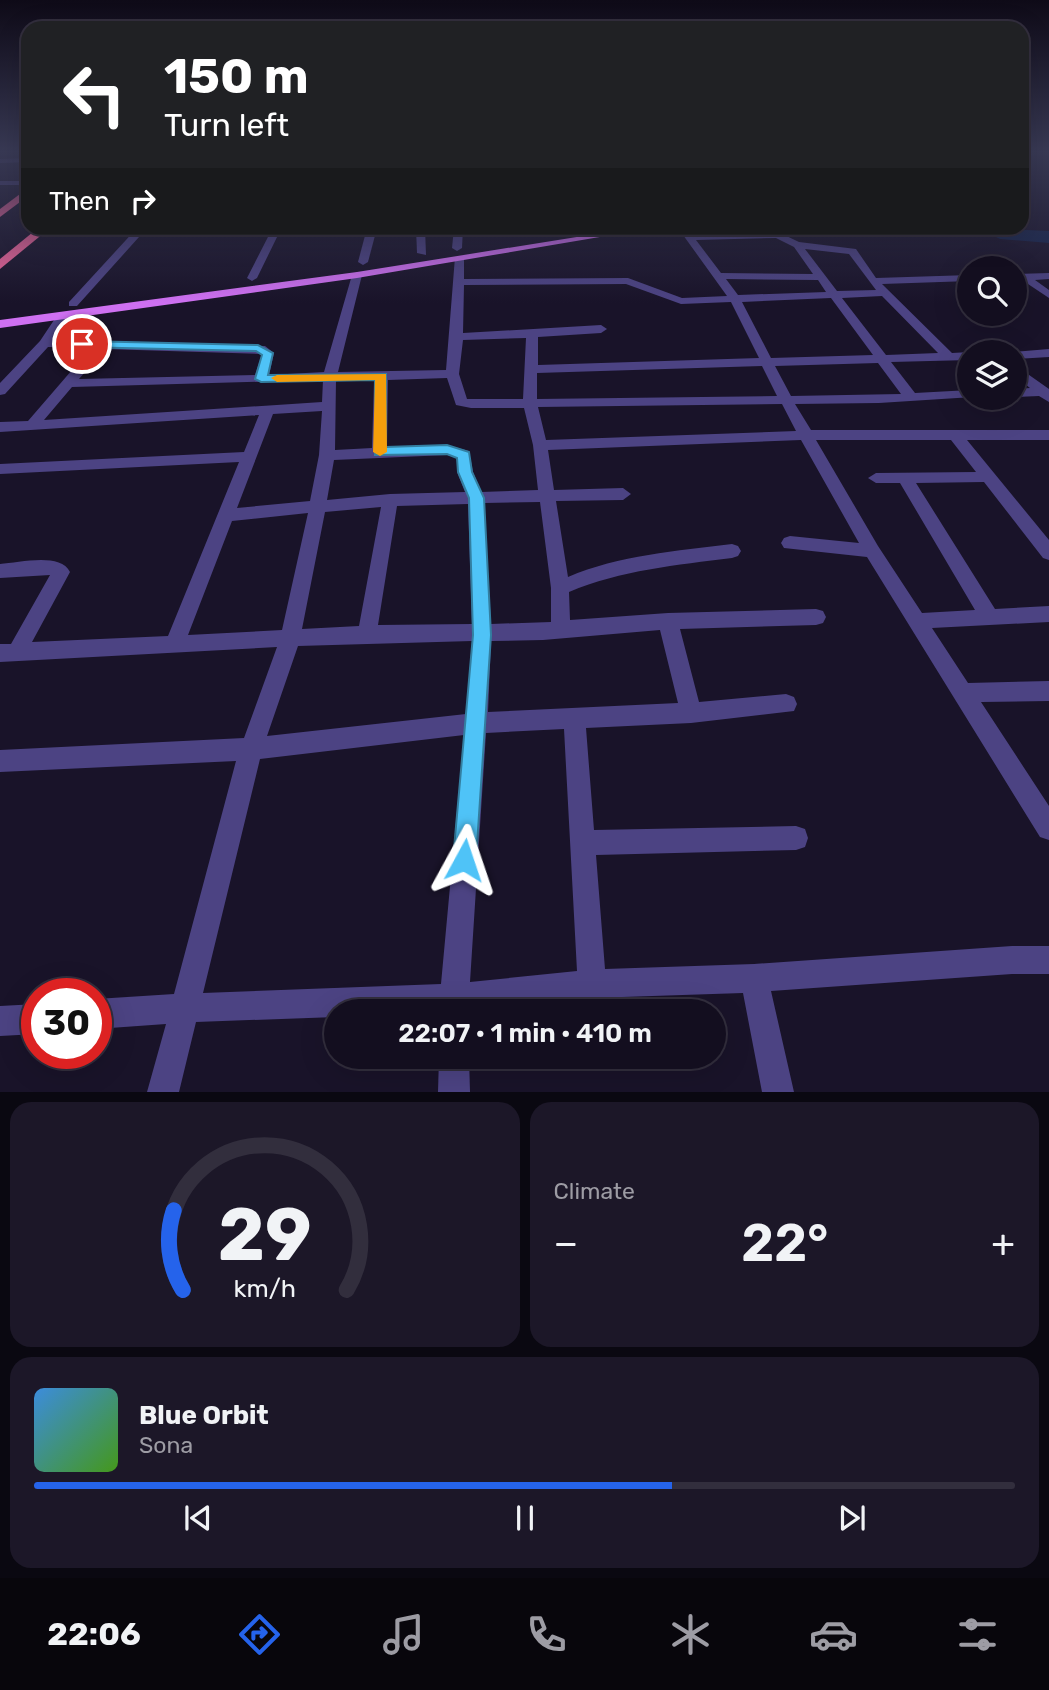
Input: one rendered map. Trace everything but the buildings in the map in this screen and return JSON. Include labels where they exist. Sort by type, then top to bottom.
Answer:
[{"type":"highway","points":[[0,214],[15,202]]},
{"type":"highway","points":[[0,265],[36,235]]},
{"type":"main road","points":[[388,264],[422,253],[458,254],[536,235]]},
{"type":"main road","points":[[0,324],[360,268],[597,235]]},
{"type":"main road","points":[[0,315],[252,278],[360,268]]},
{"type":"street","points":[[73,304],[135,235]]},
{"type":"street","points":[[252,278],[273,235]]},
{"type":"street","points":[[163,1091],[251,749],[290,640],[327,455],[331,406],[330,376],[370,235]]},
{"type":"street","points":[[421,235],[422,253]]},
{"type":"street","points":[[458,235],[457,337],[452,374],[461,402],[530,405],[957,395]]},
{"type":"street","points":[[688,235],[734,297],[805,435],[872,551],[1049,828]]},
{"type":"street","points":[[778,235],[797,245],[910,397]]},
{"type":"street","points":[[797,245],[852,251],[873,281],[949,357]]},
{"type":"street","points":[[721,276],[819,277]]},
{"type":"street","points":[[1027,276],[1049,276]]},
{"type":"street","points":[[873,281],[957,278]]},
{"type":"street","points":[[459,282],[628,281],[681,301],[884,293]]},
{"type":"street","points":[[1027,281],[1049,295]]},
{"type":"street","points":[[0,391],[45,343],[62,316]]},
{"type":"street","points":[[457,337],[601,329]]},
{"type":"street","points":[[532,334],[530,405],[540,445],[560,588],[561,629]]},
{"type":"street","points":[[45,343],[258,348],[268,353],[261,379]]},
{"type":"street","points":[[31,426],[101,345]]},
{"type":"street","points":[[1027,354],[1049,353]]},
{"type":"street","points":[[531,369],[765,360],[957,357]]},
{"type":"street","points":[[67,383],[452,374]]},
{"type":"street","points":[[379,452],[382,376]]},
{"type":"street","points":[[1027,379],[1046,394]]},
{"type":"street","points":[[1027,393],[1046,394]]},
{"type":"street","points":[[0,427],[331,406]]},
{"type":"street","points":[[174,645],[268,410]]},
{"type":"street","points":[[540,445],[805,435],[954,433],[1049,436]]},
{"type":"street","points":[[954,433],[989,477],[1041,533],[1049,553]]},
{"type":"street","points":[[327,455],[460,451],[464,455],[465,472],[477,498],[482,635],[453,999]]},
{"type":"street","points":[[0,469],[247,457]]},
{"type":"street","points":[[876,478],[989,477]]},
{"type":"street","points":[[905,478],[990,617]]},
{"type":"street","points":[[226,515],[390,500],[623,494]]},
{"type":"street","points":[[368,634],[390,500]]},
{"type":"street","points":[[790,543],[872,551]]},
{"type":"street","points":[[560,588],[609,568],[732,551]]},
{"type":"street","points":[[0,571],[56,568],[61,572],[9,652]]},
{"type":"street","points":[[917,621],[1049,614]]},
{"type":"street","points":[[9,652],[368,634],[523,635],[561,629],[668,621],[816,617]]},
{"type":"street","points":[[668,621],[691,713]]},
{"type":"street","points":[[964,694],[1049,691]]},
{"type":"street","points":[[0,761],[251,749],[476,723],[691,713],[786,704]]},
{"type":"street","points":[[574,718],[592,984]]},
{"type":"street","points":[[582,843],[796,838]]},
{"type":"street","points":[[493,999],[592,984],[754,978],[1012,960],[1049,960]]},
{"type":"street","points":[[754,978],[778,1091]]},
{"type":"street","points":[[112,1013],[184,1007],[324,1006]]},
{"type":"street","points":[[0,1021],[21,1020]]},
{"type":"street","points":[[454,1069],[454,1091]]},
{"type":"waterway","points":[[1024,235],[1049,237]]},
{"type":"slow traffic","points":[[277,378],[382,376],[380,452]]},
{"type":"route","points":[[82,344],[258,348],[268,353],[261,379],[382,376],[379,452],[447,450],[460,451],[464,455],[465,472],[477,498],[482,635],[464,860]]}]
